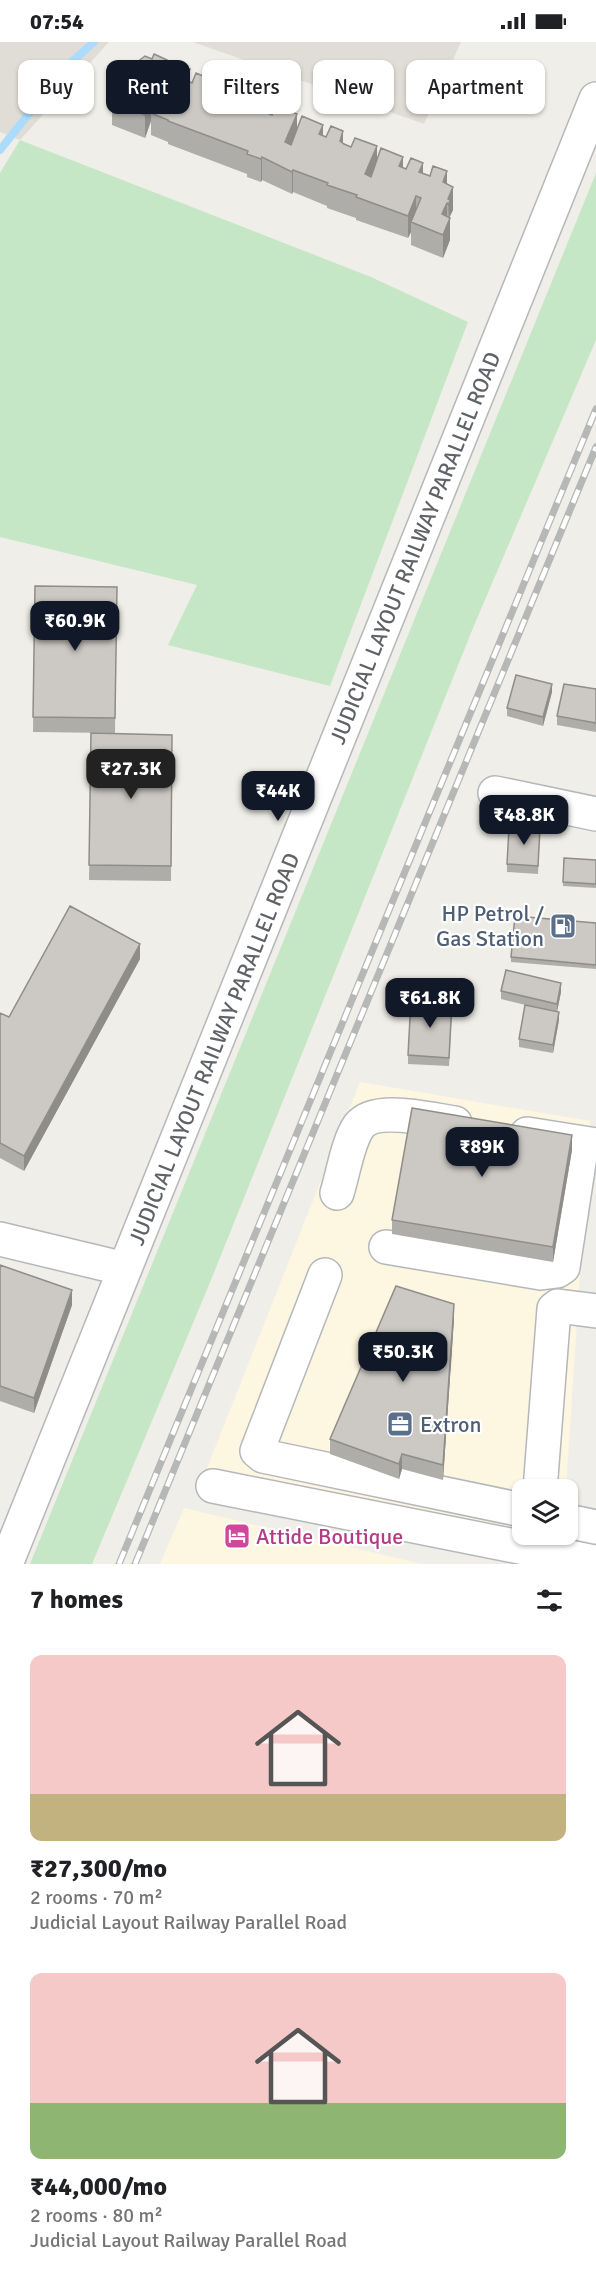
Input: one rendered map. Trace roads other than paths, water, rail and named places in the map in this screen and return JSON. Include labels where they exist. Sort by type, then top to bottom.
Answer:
[{"type":"street","name":"JUDICIAL LAYOUT RAILWAY PARALLEL ROAD","points":[[6,1564],[12,1516],[125,1269],[596,99]]},
{"type":"street","points":[[495,793],[596,814]]},
{"type":"street","points":[[337,1193],[356,1133],[361,1124],[369,1119],[396,1115],[589,1144],[563,1267],[558,1271],[541,1273],[386,1247]]},
{"type":"street","points":[[0,1239],[125,1269]]},
{"type":"street","points":[[325,1275],[256,1451],[263,1456],[512,1508]]},
{"type":"street","points":[[541,1479],[554,1309],[558,1306],[596,1311]]},
{"type":"street","points":[[213,1486],[595,1557]]},
{"type":"street","points":[[578,1523],[596,1527]]},
{"type":"waterway","points":[[0,150],[66,67],[94,42]]},
{"type":"railway","points":[[119,1564],[596,409]]},
{"type":"railway","points":[[135,1564],[596,447]]},
{"type":"place","name":"HP Petrol / Gas Station","points":[[563,926]]},
{"type":"place","name":"Extron","points":[[400,1424]]},
{"type":"place","name":"Attide Boutique","points":[[237,1536]]}]
